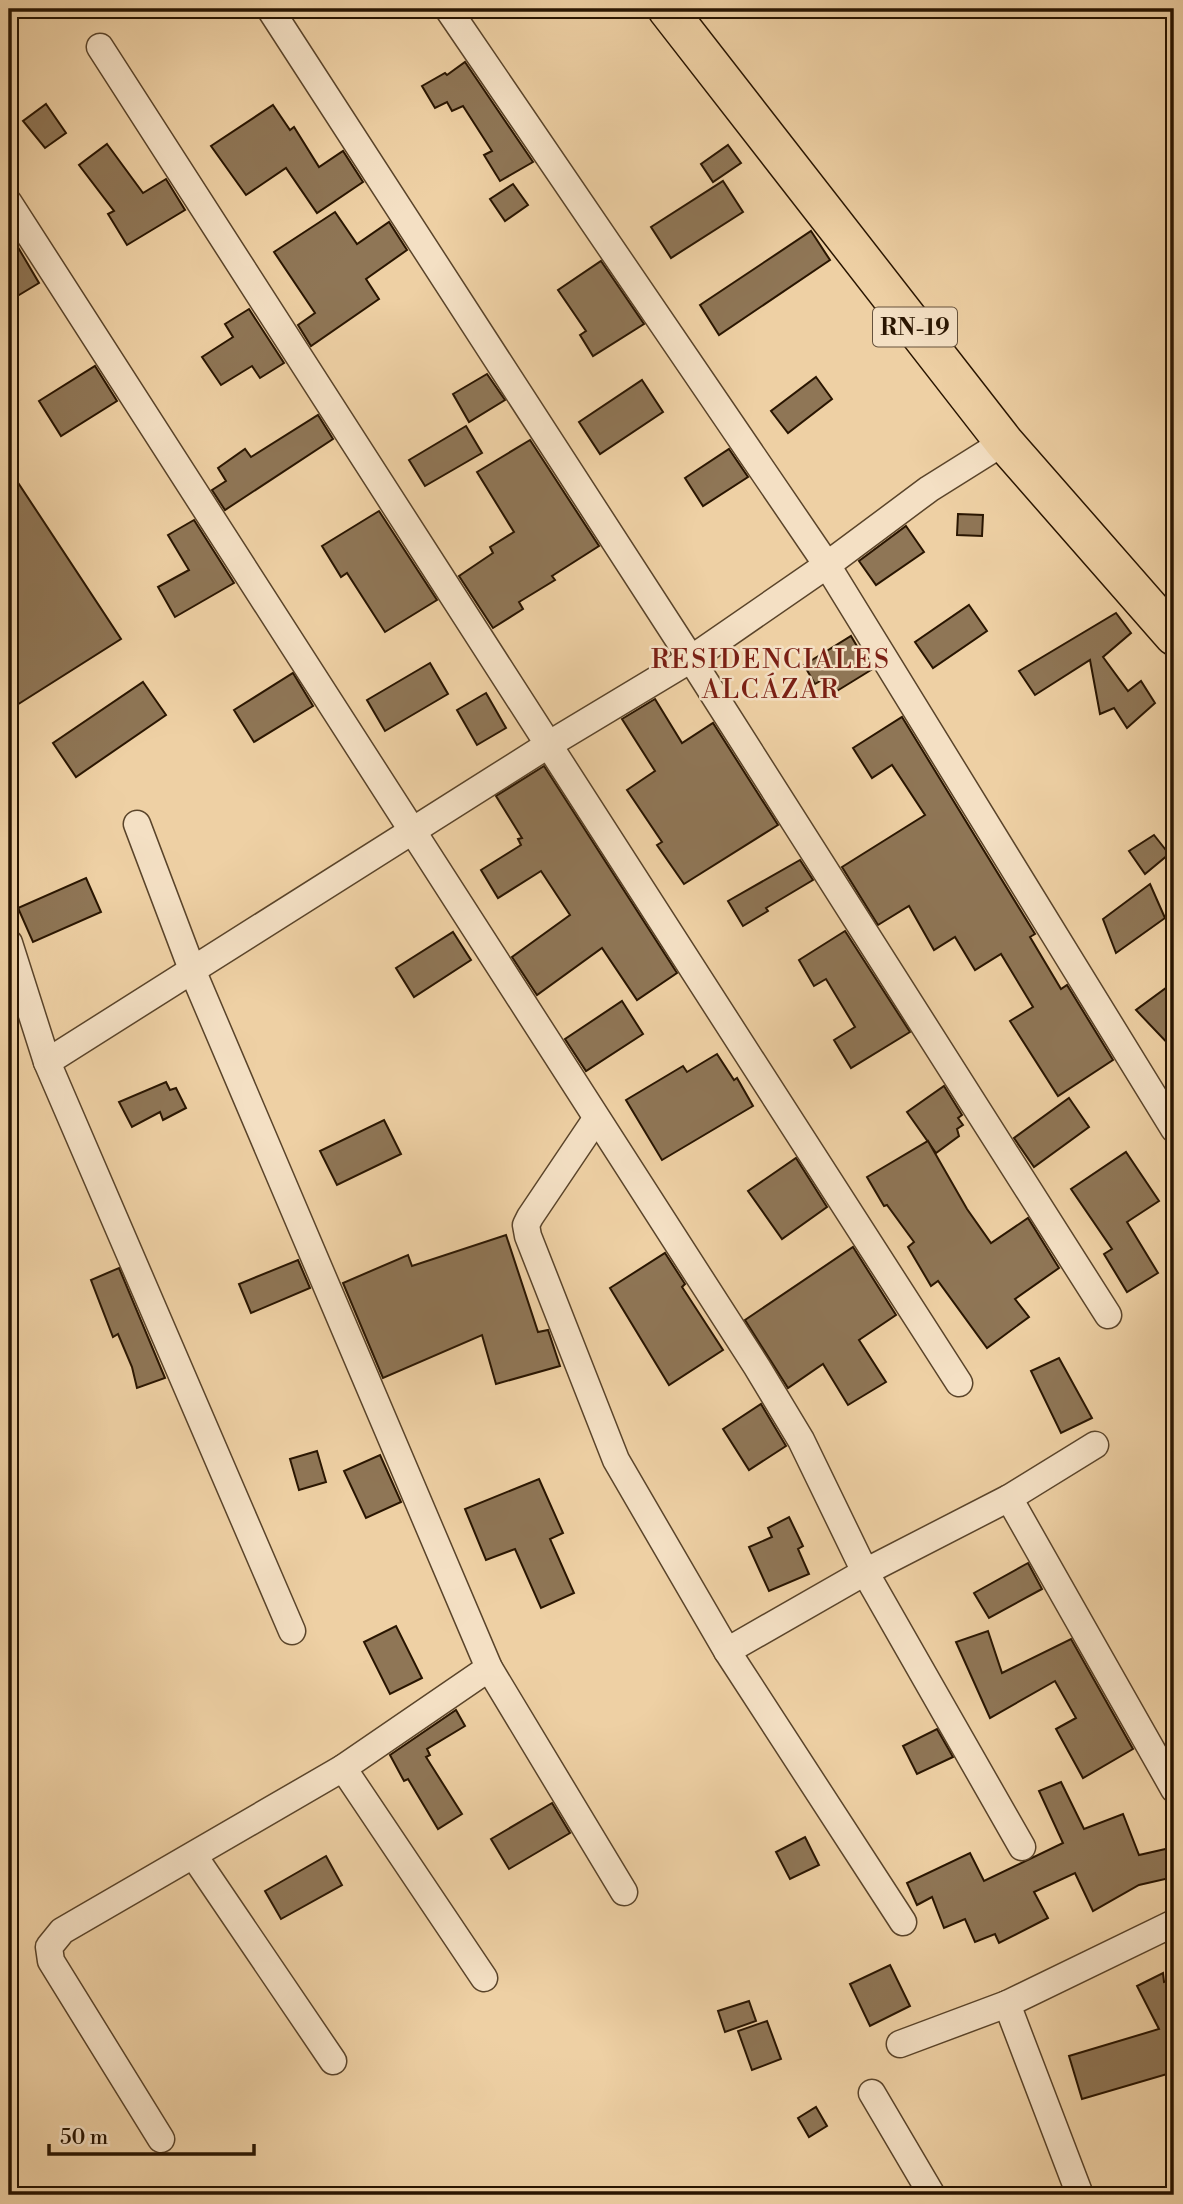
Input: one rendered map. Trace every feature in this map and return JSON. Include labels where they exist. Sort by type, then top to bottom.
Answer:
[{"type":"main road","name":"RN-19","points":[[667,9],[1004,442],[1174,636]]},
{"type":"street","points":[[270,9],[691,659],[1108,1315]]},
{"type":"street","points":[[448,9],[827,565],[1174,1129]]},
{"type":"street","points":[[100,47],[959,1383]]},
{"type":"street","points":[[9,203],[757,1367],[801,1440],[865,1572],[1022,1847]]},
{"type":"street","points":[[47,1062],[194,972],[548,745],[691,659],[827,565],[929,489],[1004,442]]},
{"type":"street","points":[[136,824],[194,972],[489,1668],[624,1892]]},
{"type":"street","points":[[9,943],[47,1062],[292,1631]]},
{"type":"street","points":[[596,1119],[530,1217],[526,1225],[528,1236],[616,1460],[727,1651],[904,1922]]},
{"type":"street","points":[[727,1651],[865,1572],[1009,1498],[1095,1445]]},
{"type":"street","points":[[1009,1498],[1174,1789]]},
{"type":"street","points":[[161,2139],[51,1961],[49,1947],[62,1931],[194,1857],[343,1768],[489,1668]]},
{"type":"street","points":[[343,1768],[484,1978]]},
{"type":"street","points":[[194,1857],[333,2062]]},
{"type":"street","points":[[900,2044],[1007,2004],[1174,1923]]},
{"type":"street","points":[[1007,2004],[1080,2195]]},
{"type":"street","points":[[872,2093],[932,2195]]},
{"type":"building","points":[[465,62],[533,162],[500,181],[484,155],[492,151],[463,106],[452,111],[447,102],[435,108],[422,86],[445,73],[447,75]]},
{"type":"building","points":[[46,104],[66,133],[45,148],[23,121]]},
{"type":"building","points":[[273,105],[290,130],[294,127],[319,167],[343,151],[363,182],[317,213],[286,168],[246,195],[211,146]]},
{"type":"building","points":[[107,144],[143,193],[166,179],[185,210],[127,245],[108,214],[114,211],[79,165]]},
{"type":"building","points":[[728,145],[741,163],[713,182],[701,164]]},
{"type":"building","points":[[723,181],[743,212],[671,258],[651,227]]},
{"type":"building","points":[[513,184],[528,205],[505,221],[490,199]]},
{"type":"building","points":[[335,212],[357,244],[389,222],[407,250],[366,279],[379,299],[311,346],[298,325],[315,313],[274,252]]},
{"type":"building","points":[[811,231],[830,260],[719,335],[700,305]]},
{"type":"building","points":[[9,232],[39,283],[9,301]]},
{"type":"building","points":[[601,261],[644,324],[593,356],[580,335],[586,331],[558,290]]},
{"type":"building","points":[[249,309],[284,363],[260,378],[252,366],[221,385],[202,357],[233,337],[225,324]]},
{"type":"building","points":[[95,366],[117,401],[61,436],[39,401]]},
{"type":"building","points":[[487,374],[505,400],[469,422],[453,394]]},
{"type":"building","points":[[816,377],[832,399],[788,433],[771,411]]},
{"type":"building","points":[[642,380],[663,412],[600,454],[579,422]]},
{"type":"building","points":[[318,415],[333,439],[225,510],[212,490],[226,481],[218,468],[245,449],[251,457]]},
{"type":"building","points":[[466,426],[482,453],[425,486],[409,460]]},
{"type":"building","points":[[530,440],[599,546],[552,576],[555,580],[519,602],[523,609],[493,628],[459,576],[493,553],[490,547],[514,532],[477,472]]},
{"type":"building","points":[[729,449],[748,477],[703,506],[685,478]]},
{"type":"building","points":[[9,469],[121,639],[9,710]]},
{"type":"building","points":[[379,511],[437,600],[385,632],[347,573],[341,577],[322,546]]},
{"type":"building","points":[[958,514],[983,515],[982,536],[957,535]]},
{"type":"building","points":[[194,520],[234,583],[175,617],[158,587],[189,570],[168,535]]},
{"type":"building","points":[[906,526],[924,552],[876,585],[859,561]]},
{"type":"building","points":[[969,605],[987,631],[933,668],[915,642]]},
{"type":"building","points":[[1116,613],[1131,633],[1103,657],[1128,691],[1141,681],[1155,703],[1127,728],[1114,708],[1100,714],[1090,660],[1035,695],[1019,671]]},
{"type":"building","points":[[851,636],[871,670],[832,694],[822,680],[815,684],[804,665]]},
{"type":"building","points":[[430,663],[448,694],[385,731],[367,700]]},
{"type":"building","points":[[293,673],[313,706],[254,742],[234,710]]},
{"type":"building","points":[[143,682],[166,715],[76,777],[53,743]]},
{"type":"building","points":[[486,693],[506,728],[477,745],[457,710]]},
{"type":"building","points":[[655,699],[682,743],[713,723],[778,825],[684,884],[657,845],[662,842],[627,790],[655,771],[622,719]]},
{"type":"building","points":[[902,717],[1035,934],[1030,937],[1061,989],[1067,985],[1113,1060],[1058,1096],[1010,1021],[1033,1007],[1001,954],[975,970],[955,937],[934,950],[909,906],[878,925],[842,867],[925,815],[892,765],[872,778],[853,748]]},
{"type":"building","points":[[544,766],[677,973],[637,1000],[602,948],[537,995],[512,957],[570,915],[541,871],[498,898],[481,870],[521,845],[518,839],[522,838],[496,796]]},
{"type":"building","points":[[1154,835],[1169,854],[1145,874],[1129,851]]},
{"type":"building","points":[[800,860],[813,880],[766,908],[768,911],[743,926],[728,901]]},
{"type":"building","points":[[86,878],[101,912],[33,942],[18,908]]},
{"type":"building","points":[[1150,884],[1165,918],[1116,953],[1103,919]]},
{"type":"building","points":[[845,931],[910,1032],[851,1068],[834,1040],[855,1027],[826,979],[814,986],[799,960]]},
{"type":"building","points":[[453,932],[471,960],[414,997],[396,968]]},
{"type":"building","points":[[1174,982],[1174,1050],[1136,1010]]},
{"type":"building","points":[[622,1001],[643,1034],[586,1071],[565,1039]]},
{"type":"building","points":[[717,1054],[734,1080],[737,1078],[753,1106],[662,1160],[626,1100],[683,1066],[687,1072]]},
{"type":"building","points":[[166,1082],[170,1090],[176,1088],[186,1108],[163,1120],[160,1112],[132,1127],[119,1102]]},
{"type":"building","points":[[944,1086],[962,1115],[958,1118],[963,1125],[957,1129],[959,1136],[936,1153],[907,1112]]},
{"type":"building","points":[[1069,1098],[1089,1127],[1034,1167],[1014,1138]]},
{"type":"building","points":[[384,1120],[401,1154],[337,1185],[320,1151]]},
{"type":"building","points":[[928,1141],[967,1209],[991,1243],[1028,1218],[1059,1268],[1015,1299],[1029,1317],[987,1348],[938,1281],[931,1286],[908,1247],[914,1242],[887,1205],[884,1206],[867,1177]]},
{"type":"building","points":[[1126,1152],[1159,1201],[1127,1222],[1158,1273],[1127,1292],[1104,1254],[1112,1249],[1071,1189]]},
{"type":"building","points":[[796,1158],[827,1207],[782,1239],[748,1191]]},
{"type":"building","points":[[506,1235],[538,1332],[548,1330],[560,1366],[496,1384],[482,1335],[383,1378],[343,1283],[408,1255],[412,1266]]},
{"type":"building","points":[[853,1247],[896,1315],[859,1340],[886,1382],[848,1405],[823,1364],[788,1388],[745,1320]]},
{"type":"building","points":[[665,1253],[685,1284],[682,1287],[723,1350],[669,1385],[610,1288]]},
{"type":"building","points":[[298,1260],[310,1288],[251,1313],[239,1284]]},
{"type":"building","points":[[119,1268],[165,1378],[137,1388],[132,1367],[118,1334],[113,1337],[91,1280]]},
{"type":"building","points":[[1059,1358],[1092,1418],[1061,1433],[1031,1371]]},
{"type":"building","points":[[761,1404],[786,1446],[749,1470],[723,1429]]},
{"type":"building","points":[[317,1451],[326,1482],[299,1490],[290,1459]]},
{"type":"building","points":[[380,1455],[401,1502],[366,1518],[344,1471]]},
{"type":"building","points":[[539,1479],[563,1533],[550,1539],[574,1593],[541,1608],[515,1549],[486,1560],[465,1509]]},
{"type":"building","points":[[789,1517],[803,1546],[798,1549],[809,1574],[769,1591],[749,1547],[772,1537],[768,1528]]},
{"type":"building","points":[[1028,1563],[1042,1589],[989,1618],[974,1593]]},
{"type":"building","points":[[396,1626],[422,1678],[390,1694],[364,1642]]},
{"type":"building","points":[[988,1631],[1002,1673],[1071,1639],[1133,1749],[1083,1778],[1056,1729],[1076,1718],[1055,1681],[990,1718],[956,1642]]},
{"type":"building","points":[[456,1710],[465,1726],[427,1749],[430,1755],[426,1757],[462,1814],[438,1829],[408,1779],[404,1781],[390,1755]]},
{"type":"building","points":[[937,1729],[953,1757],[917,1774],[903,1746]]},
{"type":"building","points":[[1061,1782],[1084,1829],[1123,1814],[1139,1855],[1174,1847],[1174,1877],[1139,1885],[1093,1911],[1075,1873],[1034,1892],[1048,1918],[999,1943],[995,1934],[975,1942],[965,1919],[944,1928],[932,1897],[917,1905],[907,1883],[970,1853],[984,1881],[1063,1843],[1039,1791]]},
{"type":"building","points":[[552,1803],[570,1833],[509,1869],[491,1839]]},
{"type":"building","points":[[805,1837],[819,1865],[790,1879],[776,1852]]},
{"type":"building","points":[[326,1856],[342,1885],[281,1919],[265,1891]]},
{"type":"building","points":[[890,1965],[910,2006],[870,2026],[850,1984]]},
{"type":"building","points":[[1163,1973],[1164,1982],[1174,1979],[1174,2072],[1082,2099],[1069,2056],[1159,2029],[1137,1986]]},
{"type":"building","points":[[749,2001],[756,2021],[725,2032],[718,2011]]},
{"type":"building","points":[[767,2021],[781,2059],[752,2070],[738,2031]]},
{"type":"building","points":[[816,2107],[827,2126],[809,2137],[798,2118]]},
{"type":"district","name":"RESIDENCIALES ALCÁZAR","points":[[771,674]]}]
